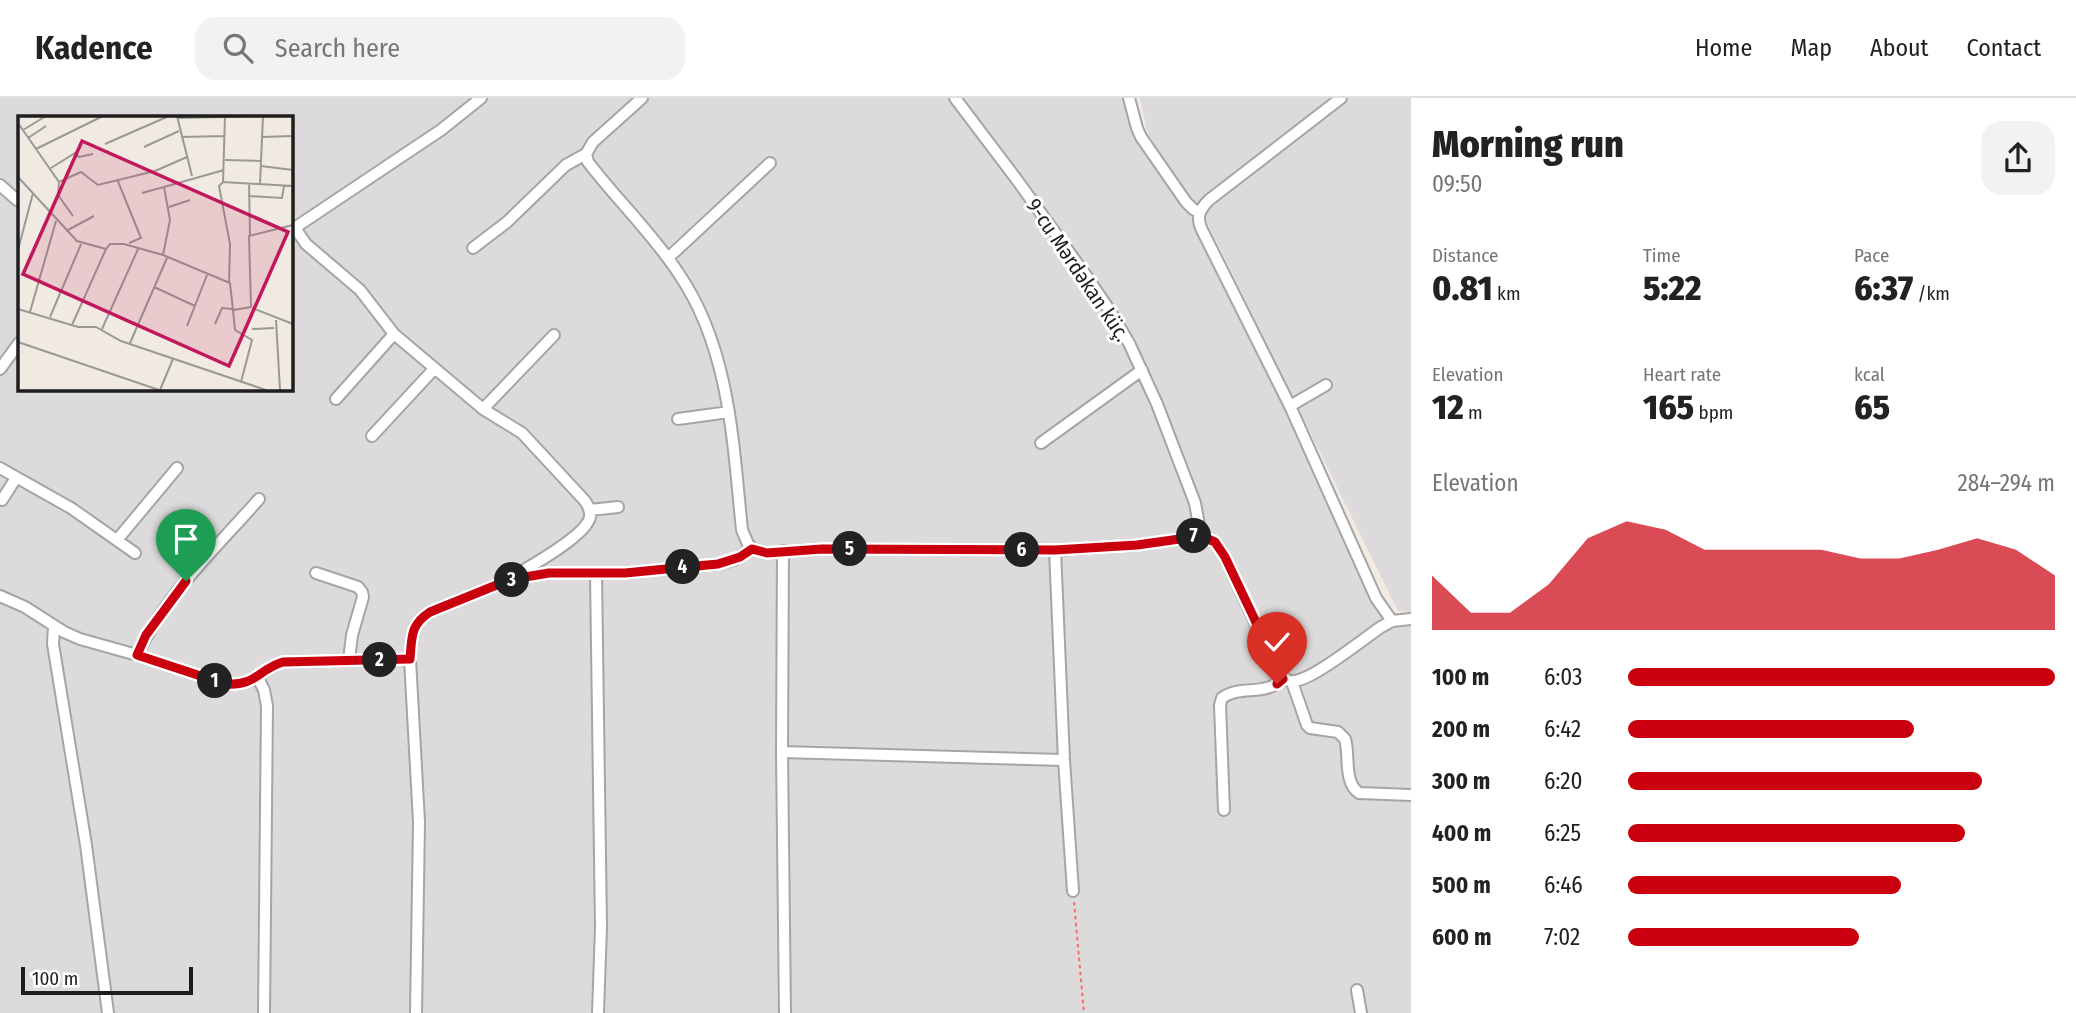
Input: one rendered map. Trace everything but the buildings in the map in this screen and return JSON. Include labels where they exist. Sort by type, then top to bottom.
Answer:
[{"type":"street","points":[[481,98],[431,137],[293,230],[360,290],[394,334],[483,409],[522,433],[585,501],[590,510],[585,526],[555,550],[504,582]]},
{"type":"street","points":[[473,248],[507,222],[566,164],[586,154],[593,142],[642,98]]},
{"type":"street","name":"9-cu Mərdəkan küç.","points":[[955,98],[1110,311],[1157,404],[1195,503],[1201,536]]},
{"type":"street","points":[[1129,98],[1141,137],[1186,202],[1199,212]]},
{"type":"street","points":[[1341,98],[1209,200],[1199,212],[1198,219],[1290,406],[1376,598],[1392,621]]},
{"type":"street","points":[[586,154],[588,162],[668,258],[687,285],[706,327],[721,371],[729,412],[742,530],[752,549],[767,553],[822,549],[1055,550],[1137,545],[1201,536],[1220,547],[1307,725],[1310,728],[1338,732],[1345,739],[1350,782],[1354,790],[1359,793],[1411,794]]},
{"type":"street","points":[[668,258],[770,163]]},
{"type":"street","points":[[0,185],[18,201]]},
{"type":"street","points":[[336,399],[394,334]]},
{"type":"street","points":[[483,409],[554,335]]},
{"type":"street","points":[[0,369],[18,344]]},
{"type":"street","points":[[372,436],[435,369]]},
{"type":"street","points":[[1041,443],[1142,370]]},
{"type":"street","points":[[1290,406],[1326,385]]},
{"type":"street","points":[[678,419],[729,412]]},
{"type":"street","points":[[0,468],[71,508],[135,553]]},
{"type":"street","points":[[117,540],[177,468]]},
{"type":"street","points":[[2,500],[16,478]]},
{"type":"street","points":[[137,655],[146,635],[186,581],[260,499]]},
{"type":"street","points":[[590,510],[618,507]]},
{"type":"street","points":[[416,1013],[419,822],[410,659],[414,626],[430,612],[504,582],[525,577],[718,564],[740,557],[752,549]]},
{"type":"street","points":[[555,550],[562,573]]},
{"type":"street","points":[[1055,550],[1073,891]]},
{"type":"street","points":[[783,551],[785,1013]]},
{"type":"street","points":[[316,572],[358,587],[362,592],[349,660]]},
{"type":"street","points":[[596,574],[601,928],[598,1013]]},
{"type":"street","points":[[0,596],[25,607],[80,639],[225,684],[246,684],[258,678],[266,669],[283,662],[410,659]]},
{"type":"street","points":[[1224,810],[1220,705],[1222,698],[1233,692],[1270,688],[1287,680],[1310,675],[1392,621],[1411,619]]},
{"type":"street","points":[[54,626],[53,644],[86,845],[108,1013]]},
{"type":"street","points":[[258,678],[267,706],[264,1013]]},
{"type":"street","points":[[782,752],[1064,760]]},
{"type":"street","points":[[1357,990],[1361,1013]]},
{"type":"path","points":[[1073,891],[1084,1013]]},
{"type":"shaded area","points":[[0,98],[1130,98],[1136,124],[1193,209],[1392,621],[1411,622],[1411,1013],[0,1013]]},
{"type":"shaded area","points":[[1140,98],[1411,98],[1411,612],[1398,611],[1198,204],[1189,197],[1148,134]]},
{"type":"route","points":[[186,581],[146,635],[137,655],[225,684],[236,685],[246,684],[258,678],[266,669],[283,662],[410,659],[414,626],[430,612],[504,582],[549,573],[625,573],[718,564],[734,560],[752,549],[767,553],[822,549],[1055,550],[1137,545],[1201,536],[1220,547],[1283,679],[1277,684]]}]
